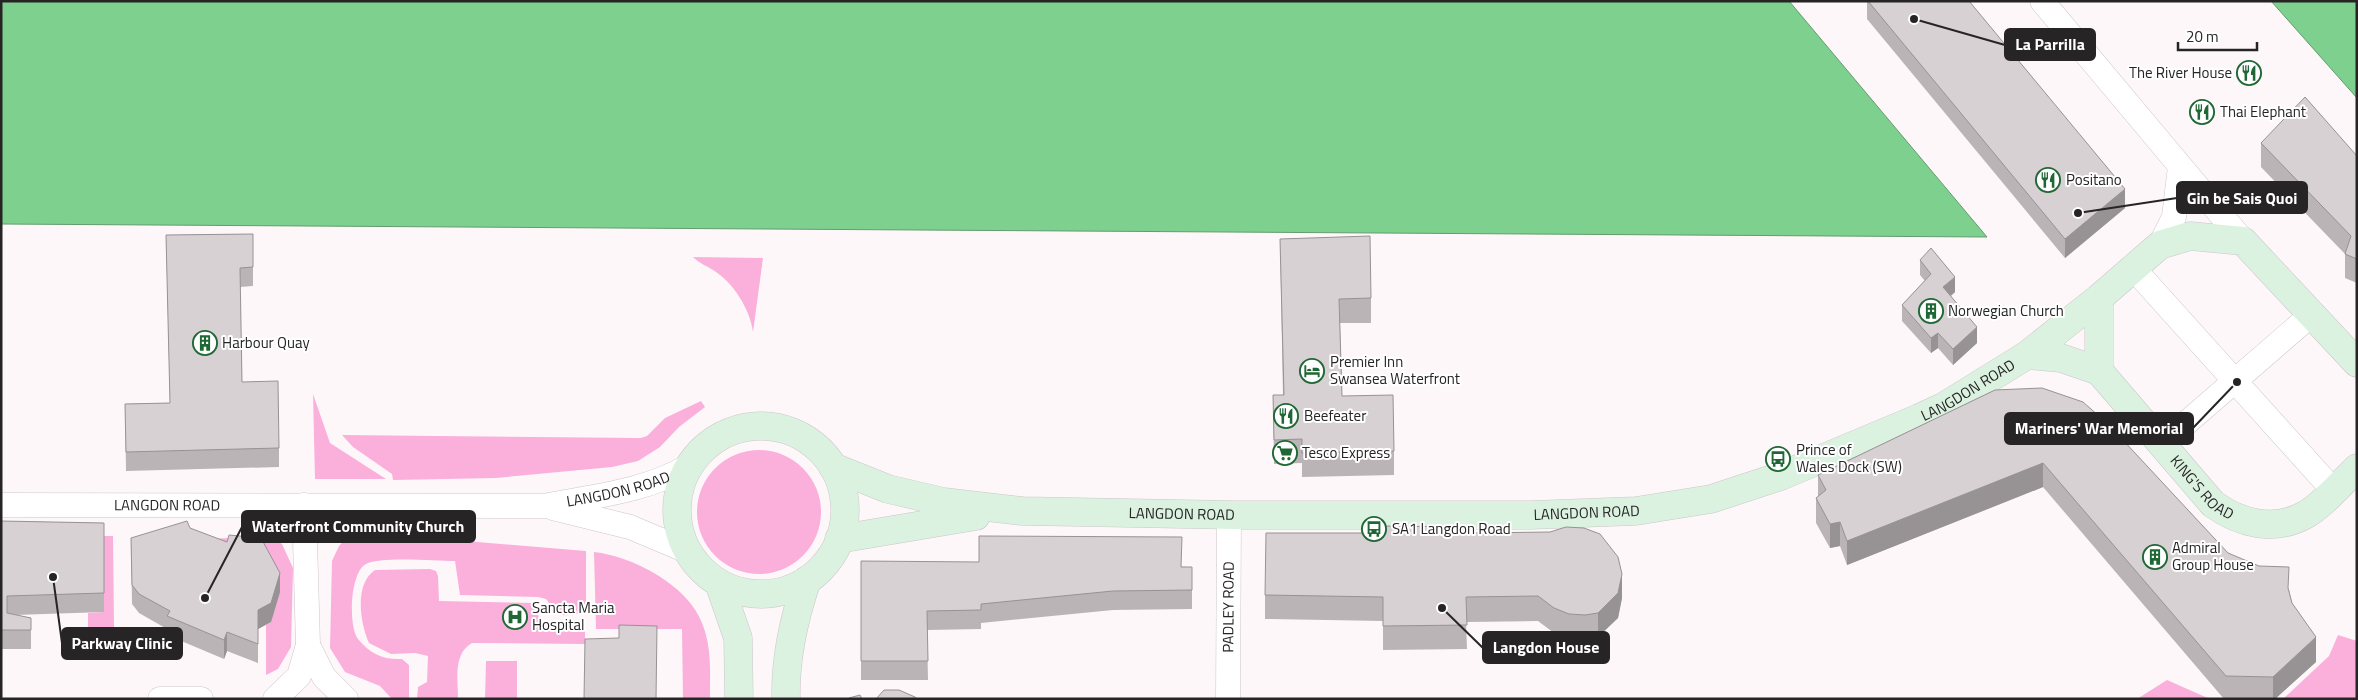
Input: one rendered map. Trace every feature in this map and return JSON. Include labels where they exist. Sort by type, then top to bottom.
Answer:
[{"type":"street","points":[[2042,1],[2243,241],[2357,362]]},
{"type":"street","points":[[2099,370],[2100,298],[2160,245],[2174,217],[2180,167]]},
{"type":"street","points":[[2160,245],[2190,236],[2243,241]]},
{"type":"street","points":[[2134,269],[2236,380],[2333,490]]},
{"type":"street","name":"LANGDON ROAD","points":[[833,467],[888,490],[944,502],[1022,511],[1229,515],[1584,514],[1636,511],[1711,499],[1781,476],[1943,407],[2027,355],[2100,298]]},
{"type":"street","points":[[2162,444],[2311,315]]},
{"type":"street","name":"LANGDON ROAD","points":[[2027,355],[2062,358],[2099,370]]},
{"type":"street","name":"KING'S ROAD","points":[[2099,370],[2214,504],[2228,515],[2246,522],[2266,525],[2284,523],[2306,515],[2357,468]]},
{"type":"street","points":[[751,426],[773,426],[794,433],[817,447],[833,467],[841,484],[844,502],[844,521],[839,539],[826,562],[807,580],[786,589],[763,593],[740,591],[719,583],[696,563],[688,551],[679,530],[676,508],[680,486],[689,466],[713,440],[732,431],[751,426]]},
{"type":"street","name":"LANGDON ROAD","points":[[1,505],[544,506],[628,490],[666,479],[689,466]]},
{"type":"street","points":[[275,699],[298,676],[308,645],[304,505]]},
{"type":"street","name":"LANGDON ROAD","points":[[544,506],[630,527],[688,551]]},
{"type":"street","name":"LANGDON ROAD","points":[[839,539],[941,521],[1022,511]]},
{"type":"street","name":"PADLEY ROAD","points":[[1228,699],[1229,515]]},
{"type":"street","points":[[786,699],[786,673],[793,627],[807,580]]},
{"type":"street","points":[[719,583],[738,638],[738,699]]},
{"type":"street","points":[[308,645],[324,676],[346,699]]},
{"type":"street","points":[[160,699],[201,699]]},
{"type":"shaded area","points":[[1,1],[1789,1],[1987,237],[1,224]]},
{"type":"shaded area","points":[[2271,1],[2357,1],[2357,98]]},
{"type":"shaded area","points":[[693,257],[763,258],[753,332],[748,314],[734,289],[720,275]]},
{"type":"shaded area","points":[[313,394],[330,443],[386,479],[315,479]]},
{"type":"shaded area","points":[[701,401],[705,407],[679,427],[660,447],[638,461],[612,467],[496,478],[393,480],[392,474],[353,447],[342,435],[641,438],[647,436],[665,418]]},
{"type":"shaded area","points":[[759,450],[783,455],[803,468],[816,488],[821,512],[816,536],[803,556],[783,569],[759,574],[735,569],[715,556],[702,536],[697,512],[702,488],[715,468],[735,455]]},
{"type":"shaded area","points":[[1,535],[113,536],[114,627],[108,632],[88,632],[88,613],[104,612]]},
{"type":"shaded area","points":[[269,536],[282,544],[293,568],[291,647],[278,669],[266,675],[266,625],[271,622],[187,540]]},
{"type":"shaded area","points":[[346,538],[453,540],[586,551],[586,610],[576,614],[562,615],[554,612],[546,599],[538,597],[460,595],[455,561],[384,560],[366,564],[357,577],[354,588],[352,600],[353,623],[358,639],[367,649],[383,657],[402,659],[409,665],[409,699],[392,699],[380,686],[345,672],[330,648],[332,561],[339,546]]},
{"type":"shaded area","points":[[594,552],[625,559],[641,566],[672,585],[685,596],[695,609],[705,632],[710,660],[710,699],[683,699],[682,629],[596,629]]},
{"type":"shaded area","points":[[430,569],[436,571],[438,576],[439,601],[537,603],[539,622],[585,623],[585,644],[472,643],[466,648],[459,660],[457,675],[458,699],[417,699],[418,687],[427,682],[428,656],[415,653],[391,654],[369,643],[361,615],[362,594],[368,576],[375,570]]},
{"type":"shaded area","points":[[2338,635],[2357,641],[2357,699],[2283,699],[2329,656]]},
{"type":"shaded area","points":[[486,661],[517,661],[517,699],[485,699]]},
{"type":"shaded area","points":[[2167,680],[2210,699],[2137,699]]},
{"type":"building","points":[[1868,1],[1969,1],[2125,189],[2065,239]]},
{"type":"building","points":[[2305,97],[2357,156],[2357,259],[2345,254],[2351,236],[2261,143]]},
{"type":"building","name":"Harbour Quay","points":[[253,234],[253,267],[240,268],[242,382],[278,381],[279,448],[126,452],[125,404],[170,403],[166,235]]},
{"type":"building","name":"Premier Inn Swansea Waterfront","points":[[1370,236],[1371,298],[1339,299],[1342,396],[1393,395],[1394,451],[1302,453],[1302,439],[1274,440],[1273,395],[1284,395],[1280,239]]},
{"type":"building","name":"Norwegian Church","points":[[1931,248],[1955,277],[1943,287],[1977,327],[1953,349],[1938,333],[1931,338],[1902,305],[1931,274],[1920,260]]},
{"type":"building","name":"Admiral Group House","points":[[2042,388],[2083,402],[2108,424],[2228,553],[2259,566],[2289,567],[2288,588],[2292,603],[2316,637],[2273,677],[2226,676],[2043,463],[1847,541],[1840,522],[1830,524],[1816,498],[1826,490],[1818,475],[1995,390]]},
{"type":"building","points":[[1,521],[104,523],[104,593],[7,596],[7,613],[31,618],[31,630],[1,630]]},
{"type":"building","points":[[187,521],[190,528],[227,542],[229,535],[261,538],[280,573],[271,603],[258,610],[258,644],[227,632],[224,640],[167,616],[170,611],[139,594],[132,585],[131,538]]},
{"type":"building","points":[[1377,526],[1474,527],[1475,533],[1550,532],[1566,527],[1584,528],[1600,534],[1618,557],[1622,574],[1618,593],[1598,613],[1585,615],[1569,614],[1554,608],[1538,596],[1466,597],[1467,625],[1383,626],[1383,597],[1265,595],[1266,533],[1377,533]]},
{"type":"building","points":[[979,536],[1182,537],[1181,567],[1192,567],[1192,590],[1113,591],[981,604],[981,610],[927,611],[928,661],[861,661],[861,561],[979,562]]},
{"type":"building","points":[[619,625],[657,626],[656,699],[584,699],[585,639],[619,638]]},
{"type":"building","points":[[884,690],[899,690],[917,699],[876,699]]},
{"type":"building","points":[[860,695],[862,699],[849,699],[849,698]]},
{"type":"place","name":"La Parrilla","points":[[1914,19]]},
{"type":"place","name":"The River House","points":[[2249,73]]},
{"type":"place","name":"Thai Elephant","points":[[2202,112]]},
{"type":"place","name":"Positano","points":[[2048,180]]},
{"type":"place","name":"Gin be Sais Quoi","points":[[2078,213]]},
{"type":"place","name":"Norwegian Church","points":[[1931,311]]},
{"type":"place","name":"Harbour Quay","points":[[205,343]]},
{"type":"place","name":"Premier Inn Swansea Waterfront","points":[[1312,371]]},
{"type":"place","name":"Mariners' War Memorial","points":[[2237,382]]},
{"type":"place","name":"Beefeater","points":[[1286,416]]},
{"type":"place","name":"Tesco Express","points":[[1285,453]]},
{"type":"place","name":"Prince of Wales Dock (SW)","points":[[1778,459]]},
{"type":"place","name":"SA1 Langdon Road","points":[[1374,529]]},
{"type":"place","name":"Admiral Group House","points":[[2155,557]]},
{"type":"place","name":"Parkway Clinic","points":[[53,577]]},
{"type":"place","name":"Waterfront Community Church","points":[[205,598]]},
{"type":"place","name":"Langdon House","points":[[1442,608]]},
{"type":"place","name":"Sancta Maria Hospital","points":[[515,617]]}]
